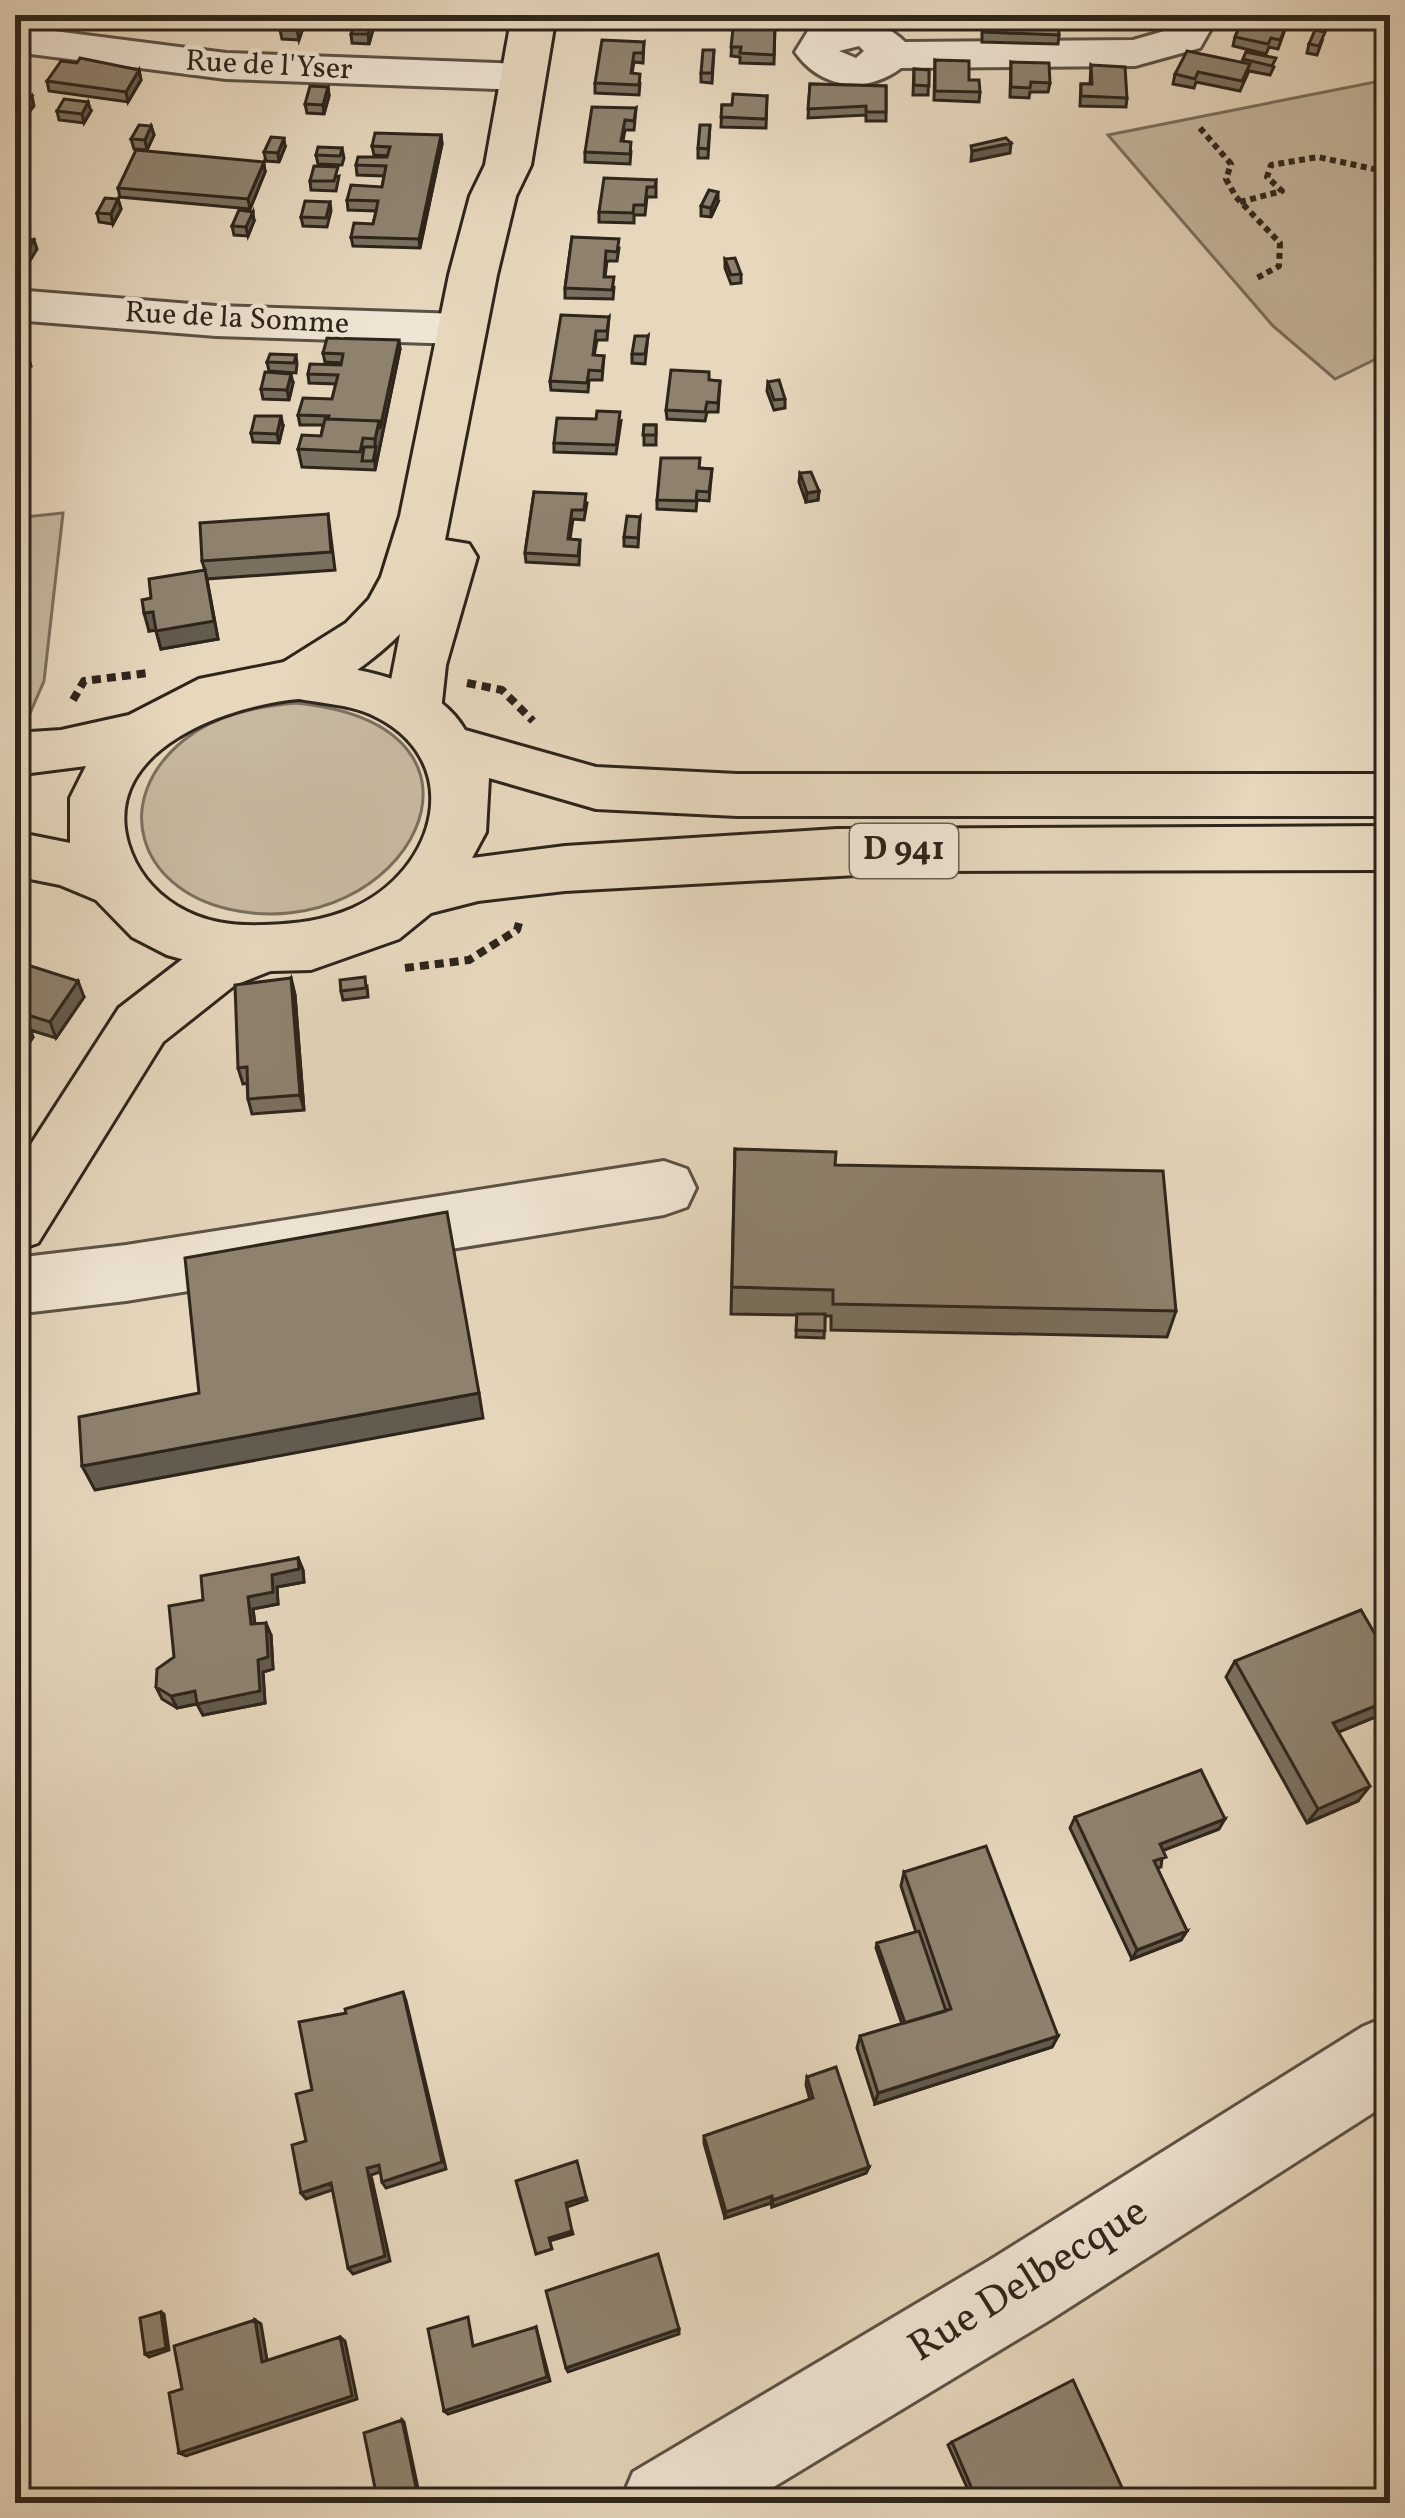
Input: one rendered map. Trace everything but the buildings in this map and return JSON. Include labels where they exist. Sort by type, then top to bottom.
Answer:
[{"type":"main road","points":[[299,679],[365,637],[390,610],[408,577],[426,516],[460,329],[493,196],[508,165],[534,15]]},
{"type":"main road","points":[[15,854],[70,865],[197,942],[257,951],[293,949],[347,936],[395,913],[421,893],[452,853],[465,808],[458,766],[418,665],[449,559],[473,446],[517,200],[508,165]]},
{"type":"main road","points":[[460,329],[476,330],[460,424],[473,446]]},
{"type":"main road","points":[[141,1025],[154,946],[95,831],[98,804],[124,753],[146,731],[209,694],[299,679],[356,686],[439,713]]},
{"type":"main road","name":"D 941","points":[[439,713],[540,776],[596,788],[736,795],[1390,795]]},
{"type":"main road","points":[[15,754],[62,752],[146,731]]},
{"type":"main road","name":"D 941","points":[[421,893],[468,878],[520,871],[772,852],[1390,848]]},
{"type":"main road","points":[[15,1224],[141,1025],[214,968],[257,951]]},
{"type":"street","points":[[865,34],[1135,53],[1185,39],[1197,15]]},
{"type":"street","name":"Rue de l'Yser","points":[[15,39],[226,66],[524,77]]},
{"type":"street","name":"Rue de la Somme","points":[[15,304],[216,321],[460,329]]},
{"type":"street","points":[[15,1286],[664,1188]]},
{"type":"street","name":"Rue Delbecque","points":[[664,2503],[1020,2290],[1390,2055]]},
{"type":"path","points":[[1200,128],[1232,164],[1226,179],[1240,202],[1280,243],[1279,266],[1255,279]]},
{"type":"path","points":[[1240,202],[1282,190],[1267,177],[1271,165],[1318,157],[1383,171],[1390,182]]},
{"type":"path","points":[[71,712],[84,681],[163,671]]},
{"type":"path","points":[[439,713],[502,690],[533,718],[536,741]]},
{"type":"path","points":[[404,968],[469,960],[517,930],[520,912]]},
{"type":"shaded area","points":[[1390,79],[1390,352],[1335,379],[1273,326],[1108,135]]},
{"type":"shaded area","points":[[63,513],[44,681],[27,720],[15,720],[15,518]]},
{"type":"shaded area","points":[[295,703],[366,720],[408,750],[423,789],[415,830],[388,868],[346,897],[291,913],[228,909],[197,898],[155,862],[144,839],[147,789],[161,764],[196,731],[237,713]]}]
